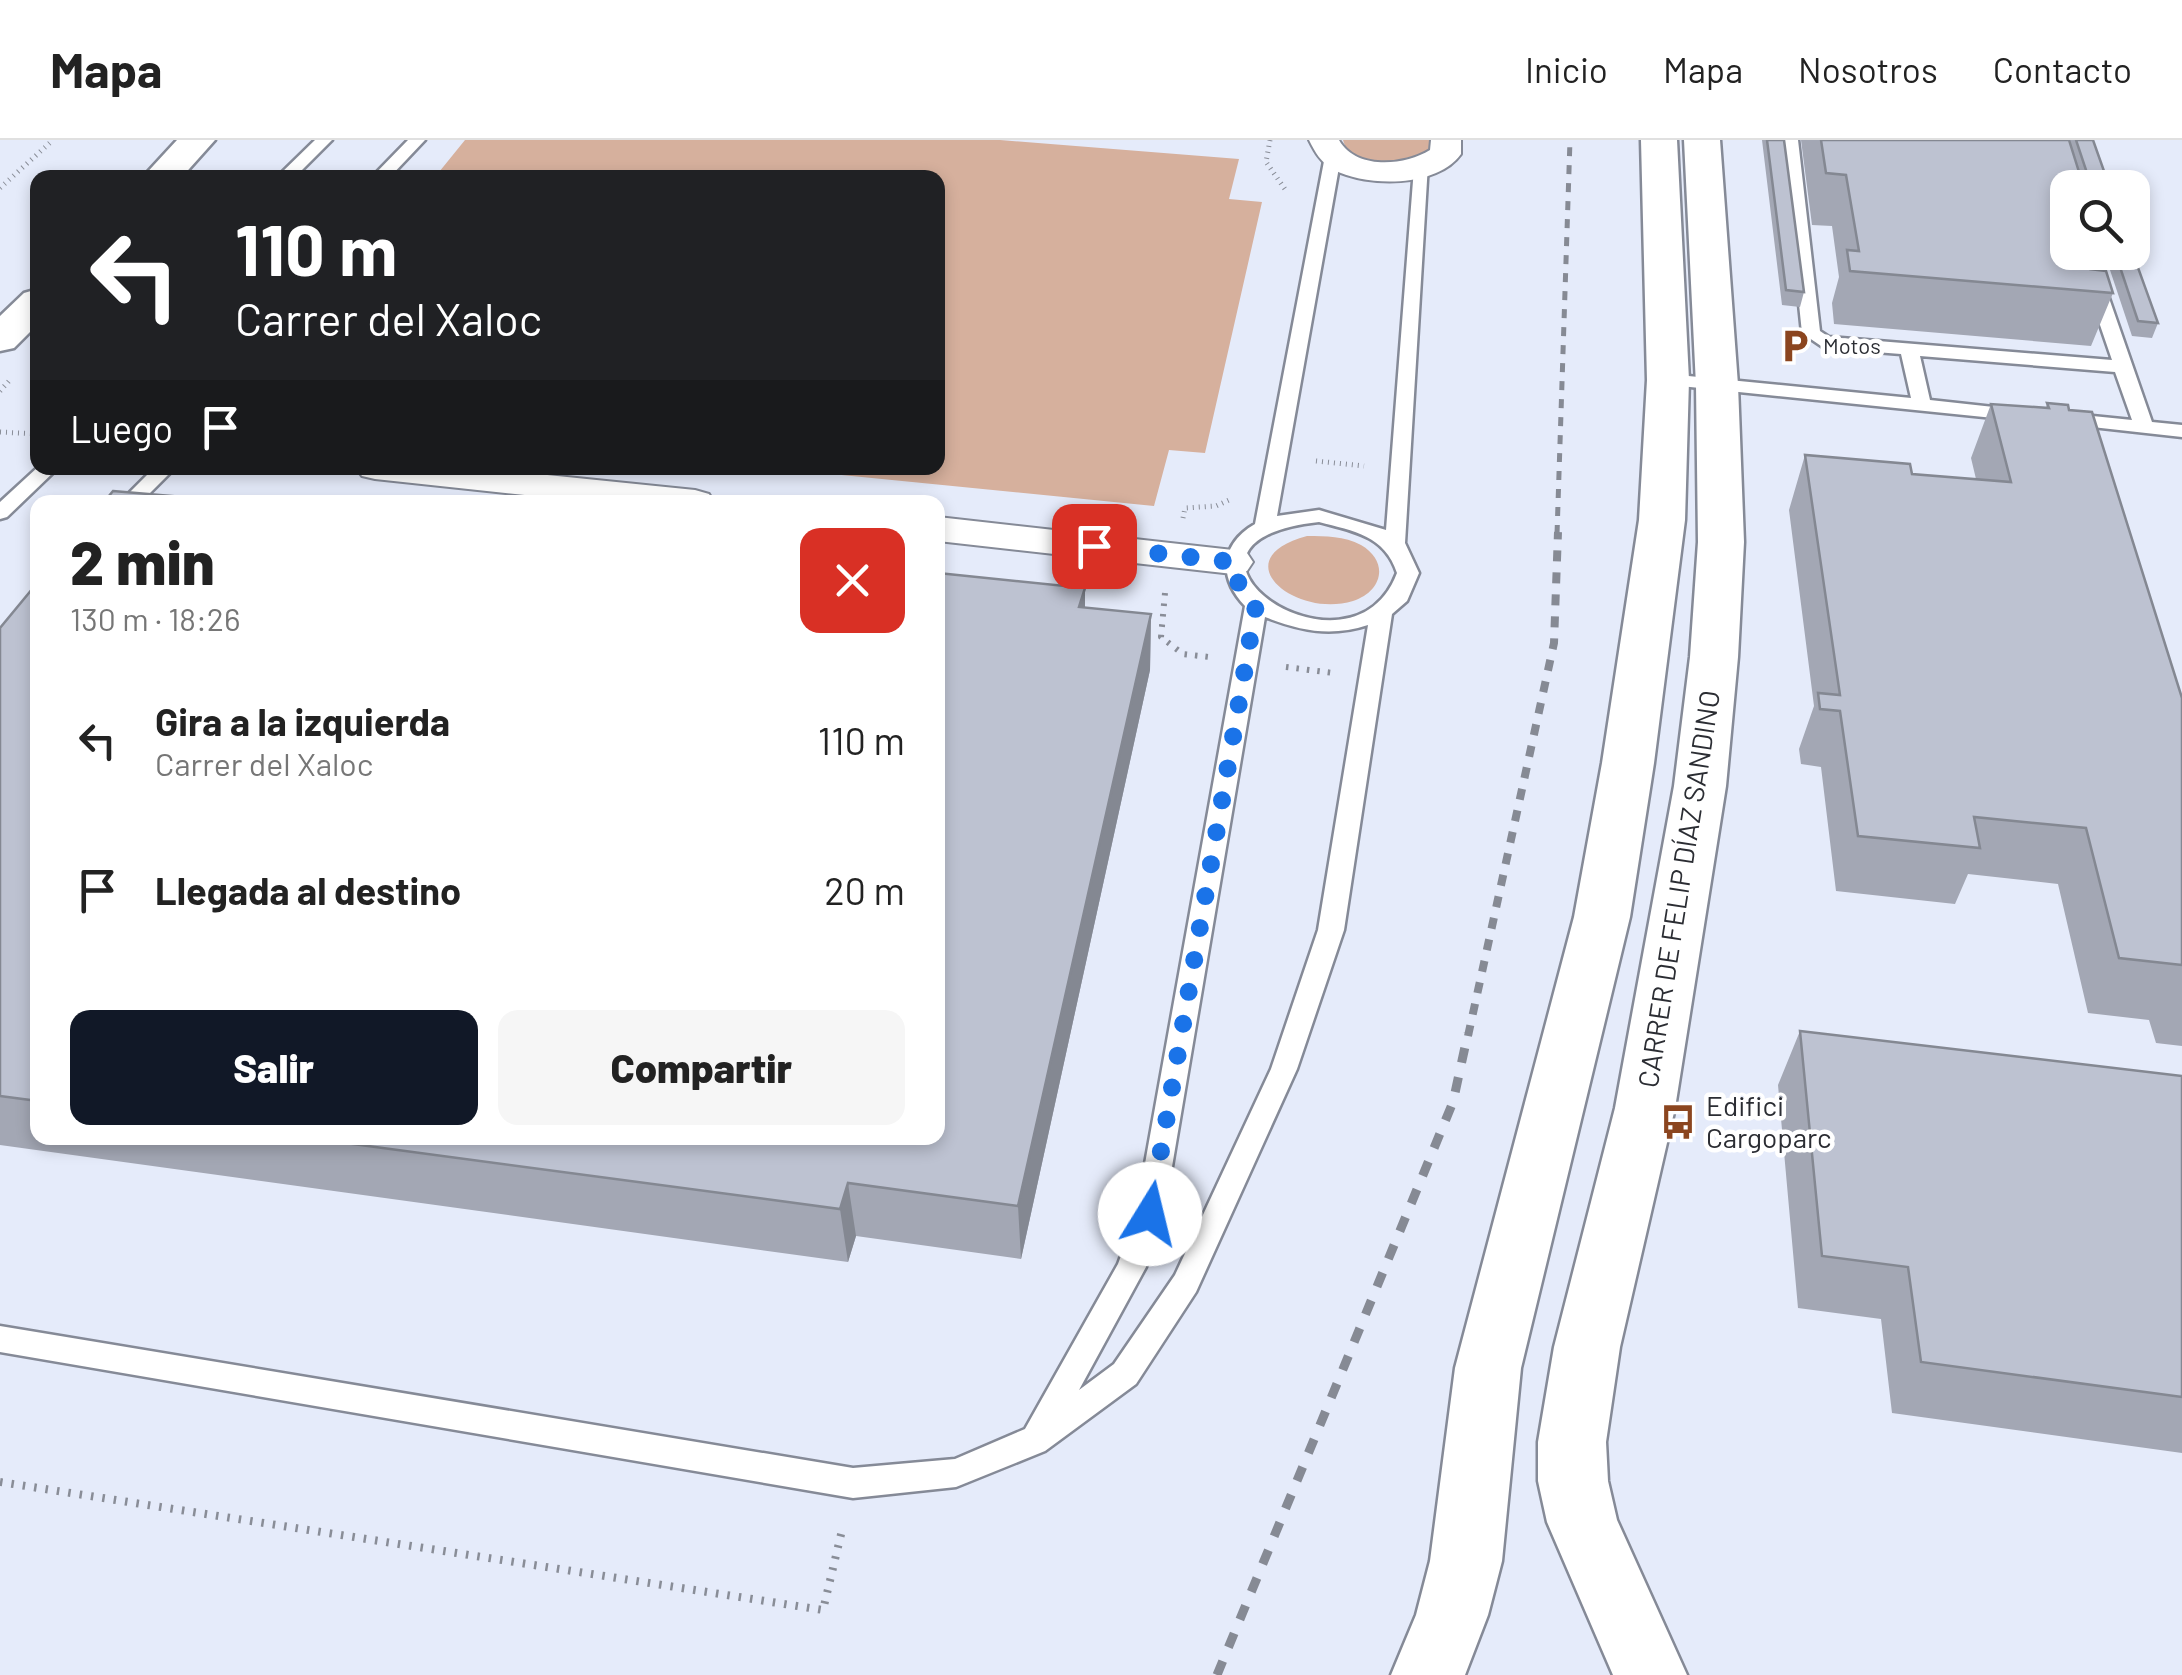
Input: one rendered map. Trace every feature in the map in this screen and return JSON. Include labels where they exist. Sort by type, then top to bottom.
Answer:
[{"type":"main road","points":[[168,170],[197,140]]},
{"type":"main road","name":"CARRER DE FELIP DÍAZ SANDINO","points":[[1650,1675],[1582,1522],[1572,1481],[1572,1442],[1588,1347],[1645,1108],[1700,786],[1714,656],[1720,542],[1692,382],[1659,140]]},
{"type":"main road","name":"CARRER DE FELIP DÍAZ SANDINO","points":[[1428,1675],[1452,1614],[1466,1561],[1488,1368],[1564,1080],[1602,917],[1662,520],[1692,382],[1702,140]]},
{"type":"main road","points":[[0,339],[30,309]]},
{"type":"street","points":[[1329,148],[1374,170],[1422,168],[1444,154],[1446,140]]},
{"type":"street","points":[[442,475],[629,495]]},
{"type":"street","points":[[945,530],[1233,562]]},
{"type":"lane","points":[[292,170],[324,140]]},
{"type":"lane","points":[[388,170],[417,140]]},
{"type":"lane","points":[[1790,140],[1810,333],[1824,342],[2016,348],[2123,366]]},
{"type":"lane","points":[[1265,526],[1329,148]]},
{"type":"lane","points":[[1394,544],[1422,168]]},
{"type":"lane","points":[[2090,270],[2144,428]]},
{"type":"lane","points":[[1916,343],[1922,406]]},
{"type":"lane","points":[[1692,382],[2182,432]]},
{"type":"lane","points":[[0,514],[41,475]]},
{"type":"lane","points":[[137,495],[158,475]]},
{"type":"lane","points":[[1304,517],[1348,520],[1374,529],[1394,544],[1406,558],[1410,573],[1407,589],[1397,603],[1381,614],[1344,624],[1304,624],[1277,616],[1256,605],[1234,577],[1233,562],[1238,548],[1265,526],[1304,517]]},
{"type":"lane","points":[[1034,1440],[1131,1267],[1150,1214],[1256,605]]},
{"type":"lane","points":[[0,1339],[853,1483],[956,1473],[1034,1440],[1125,1374],[1186,1283],[1284,1069],[1331,930],[1381,614]]},
{"type":"path","points":[[0,188],[52,140]]},
{"type":"path","points":[[0,432],[30,434]]},
{"type":"path","points":[[0,1482],[823,1610],[853,1483]]},
{"type":"shaded area","points":[[465,140],[1000,140],[1239,159],[1229,199],[1262,202],[1205,453],[1169,450],[1154,506],[842,475],[945,475],[945,170],[441,170]]},
{"type":"shaded area","points":[[1343,140],[1429,140],[1431,145],[1429,152],[1419,156],[1380,163],[1357,158]]},
{"type":"shaded area","points":[[1307,536],[1348,540],[1370,552],[1379,568],[1371,591],[1353,601],[1331,604],[1309,602],[1276,584],[1269,571],[1270,558],[1282,546]]},
{"type":"building","points":[[1767,140],[1784,140],[1804,292],[1786,290]]},
{"type":"building","points":[[1821,140],[2069,140],[2078,170],[2050,170],[2050,270],[2106,271],[2113,293],[1850,271],[1847,250],[1859,251],[1846,175],[1826,173]]},
{"type":"building","points":[[2076,140],[2093,140],[2104,170],[2086,170]]},
{"type":"building","points":[[2121,270],[2139,270],[2158,323],[2138,321]]},
{"type":"building","points":[[2047,403],[2092,412],[2182,698],[2182,965],[2119,958],[2086,828],[1974,817],[1980,848],[1858,836],[1840,711],[1820,709],[1818,693],[1840,695],[1805,455],[1910,464],[1912,474],[2011,482],[1991,404],[2049,408]]},
{"type":"building","points":[[113,491],[160,495],[110,495]]},
{"type":"building","points":[[945,574],[1085,588],[1079,607],[1151,614],[1018,1206],[848,1183],[840,1209],[360,1145],[945,1145]]},
{"type":"building","points":[[30,592],[30,1100],[0,1096],[0,628]]},
{"type":"building","points":[[1800,1031],[2182,1076],[2182,1397],[1921,1362],[1908,1267],[1822,1256]]},
{"type":"railway","points":[[1557,534],[1570,140]]},
{"type":"railway","points":[[1468,1036],[1554,643],[1558,532]]},
{"type":"railway","points":[[1217,1675],[1453,1102],[1468,1033]]},
{"type":"place","name":"Motos","points":[[1795,346]]},
{"type":"place","name":"Edifici Cargoparc","points":[[1678,1122]]},
{"type":"route","points":[[1094,546],[1233,562],[1234,577],[1256,605],[1150,1214]]}]
